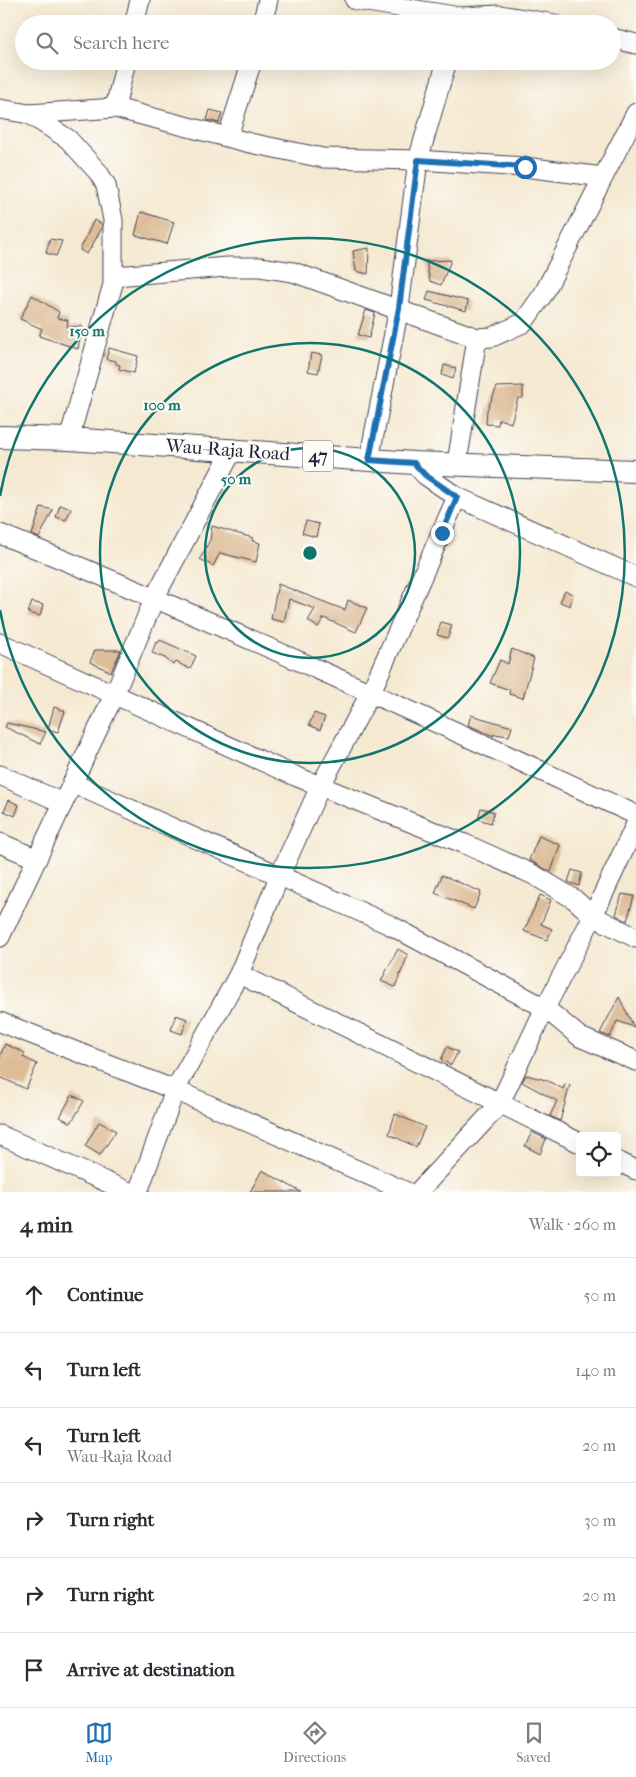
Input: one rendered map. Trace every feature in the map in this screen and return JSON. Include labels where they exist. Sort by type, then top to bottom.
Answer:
[{"type":"main road","name":"Wau-Raja Road","points":[[0,438],[69,439],[414,463],[457,463],[636,471]]},
{"type":"street","points":[[136,15],[140,0]]},
{"type":"street","points":[[264,15],[268,0]]},
{"type":"street","points":[[355,0],[429,15]]},
{"type":"street","points":[[478,15],[501,8],[525,15]]},
{"type":"street","points":[[621,40],[636,44]]},
{"type":"street","points":[[115,108],[124,70]]},
{"type":"street","points":[[228,136],[249,70]]},
{"type":"street","points":[[369,460],[399,308],[418,160],[444,70]]},
{"type":"street","points":[[0,109],[29,114],[115,108],[293,153],[323,158],[418,160],[525,167],[603,177]]},
{"type":"street","points":[[114,276],[227,267],[260,267],[293,272],[399,308],[477,338],[492,338],[522,324],[544,293],[636,113]]},
{"type":"street","points":[[29,114],[68,140],[98,172],[106,185],[113,220],[114,276],[96,351],[69,439]]},
{"type":"street","points":[[457,463],[477,338]]},
{"type":"street","points":[[0,937],[114,696],[155,597],[234,449]]},
{"type":"street","points":[[414,463],[425,475],[457,497],[636,577]]},
{"type":"street","points":[[138,1192],[175,1090],[239,974],[279,877],[320,787],[372,692],[457,497]]},
{"type":"street","points":[[0,534],[155,597],[372,692],[636,816]]},
{"type":"street","points":[[0,643],[114,696],[320,787],[465,844],[534,875],[574,899],[593,916],[636,938]]},
{"type":"street","points":[[0,775],[63,803]]},
{"type":"street","points":[[72,783],[390,925],[545,1008],[580,1037],[636,1061]]},
{"type":"street","points":[[418,1192],[499,1105],[545,1008],[593,916],[636,824]]},
{"type":"street","points":[[0,843],[37,859]]},
{"type":"street","points":[[239,974],[499,1105],[576,1141]]},
{"type":"street","points":[[0,1022],[175,1090],[407,1192]]},
{"type":"street","points":[[0,1135],[129,1192]]},
{"type":"street","points":[[621,1163],[636,1170]]},
{"type":"building","points":[[210,110],[222,113],[219,123],[207,120]]},
{"type":"building","points":[[141,212],[174,222],[167,244],[135,235]]},
{"type":"building","points":[[94,220],[102,224],[102,228],[87,254],[80,250]]},
{"type":"building","points":[[50,239],[62,241],[56,256],[46,253]]},
{"type":"building","points":[[369,248],[368,274],[356,271],[353,251]]},
{"type":"building","points":[[451,260],[441,285],[430,281],[426,261]]},
{"type":"building","points":[[429,291],[468,301],[466,311],[426,300]]},
{"type":"building","points":[[32,295],[59,312],[57,318],[68,320],[67,327],[82,326],[78,349],[39,336],[42,329],[20,319]]},
{"type":"building","points":[[366,310],[375,313],[369,338],[358,335]]},
{"type":"building","points":[[109,348],[138,356],[134,373],[119,369],[120,365],[116,364],[116,361],[106,359]]},
{"type":"building","points":[[311,353],[322,355],[318,373],[308,371]]},
{"type":"building","points":[[444,365],[456,368],[453,379],[442,375]]},
{"type":"building","points":[[523,386],[523,398],[518,398],[511,423],[499,419],[498,425],[486,424],[487,410],[497,387]]},
{"type":"building","points":[[60,505],[71,509],[66,520],[56,517]]},
{"type":"building","points":[[41,507],[53,510],[39,538],[32,535]]},
{"type":"building","points":[[306,521],[319,524],[316,537],[302,533]]},
{"type":"building","points":[[212,526],[253,538],[252,541],[260,543],[256,562],[220,553],[213,566],[200,559],[210,540]]},
{"type":"building","points":[[278,584],[345,610],[348,600],[367,608],[356,632],[324,618],[318,627],[308,621],[315,609],[289,599],[284,622],[271,619]]},
{"type":"building","points":[[565,591],[573,594],[570,606],[560,602]]},
{"type":"building","points":[[32,602],[43,605],[40,616],[28,613]]},
{"type":"building","points":[[441,622],[452,625],[448,638],[437,635]]},
{"type":"building","points":[[160,640],[196,656],[190,669],[176,662],[173,665],[165,658],[152,653],[156,642],[158,643]]},
{"type":"building","points":[[512,649],[534,658],[523,698],[509,694],[510,690],[490,683],[500,660],[508,664]]},
{"type":"building","points":[[95,650],[121,650],[111,672],[90,662]]},
{"type":"building","points":[[54,707],[65,711],[58,732],[48,729]]},
{"type":"building","points":[[314,713],[325,717],[320,730],[309,725]]},
{"type":"building","points":[[471,715],[512,727],[509,736],[494,734],[494,736],[468,725]]},
{"type":"building","points":[[7,723],[46,732],[40,744],[5,727]]},
{"type":"building","points":[[9,800],[19,805],[15,816],[4,811]]},
{"type":"building","points":[[481,808],[494,812],[491,823],[478,819]]},
{"type":"building","points":[[539,836],[560,845],[551,872],[529,860]]},
{"type":"building","points":[[572,870],[582,873],[579,886],[568,882]]},
{"type":"building","points":[[442,875],[481,892],[474,909],[435,893]]},
{"type":"building","points":[[622,894],[634,896],[627,921],[616,915]]},
{"type":"building","points":[[540,895],[551,900],[541,924],[552,929],[547,940],[524,931]]},
{"type":"building","points":[[398,949],[408,955],[395,987],[381,981]]},
{"type":"building","points":[[619,997],[634,1027],[617,1021],[610,1037],[600,1033]]},
{"type":"building","points":[[176,1015],[187,1019],[182,1034],[171,1030]]},
{"type":"building","points":[[5,1044],[25,1053],[23,1057],[37,1064],[26,1089],[0,1077],[0,1056]]},
{"type":"building","points":[[447,1047],[458,1052],[451,1065],[441,1060]]},
{"type":"building","points":[[526,1075],[546,1080],[563,1089],[565,1084],[570,1085],[560,1121],[550,1116],[557,1101],[522,1082]]},
{"type":"building","points":[[72,1095],[84,1101],[71,1123],[60,1117]]},
{"type":"building","points":[[395,1114],[425,1127],[416,1147],[389,1134]]},
{"type":"building","points":[[99,1122],[116,1131],[100,1155],[85,1146]]},
{"type":"building","points":[[532,1132],[546,1139],[540,1154],[525,1146]]},
{"type":"building","points":[[262,1170],[301,1192],[250,1192]]},
{"type":"route","points":[[442,533],[457,497],[425,475],[414,463],[369,460],[399,308],[418,160],[525,167]]}]
